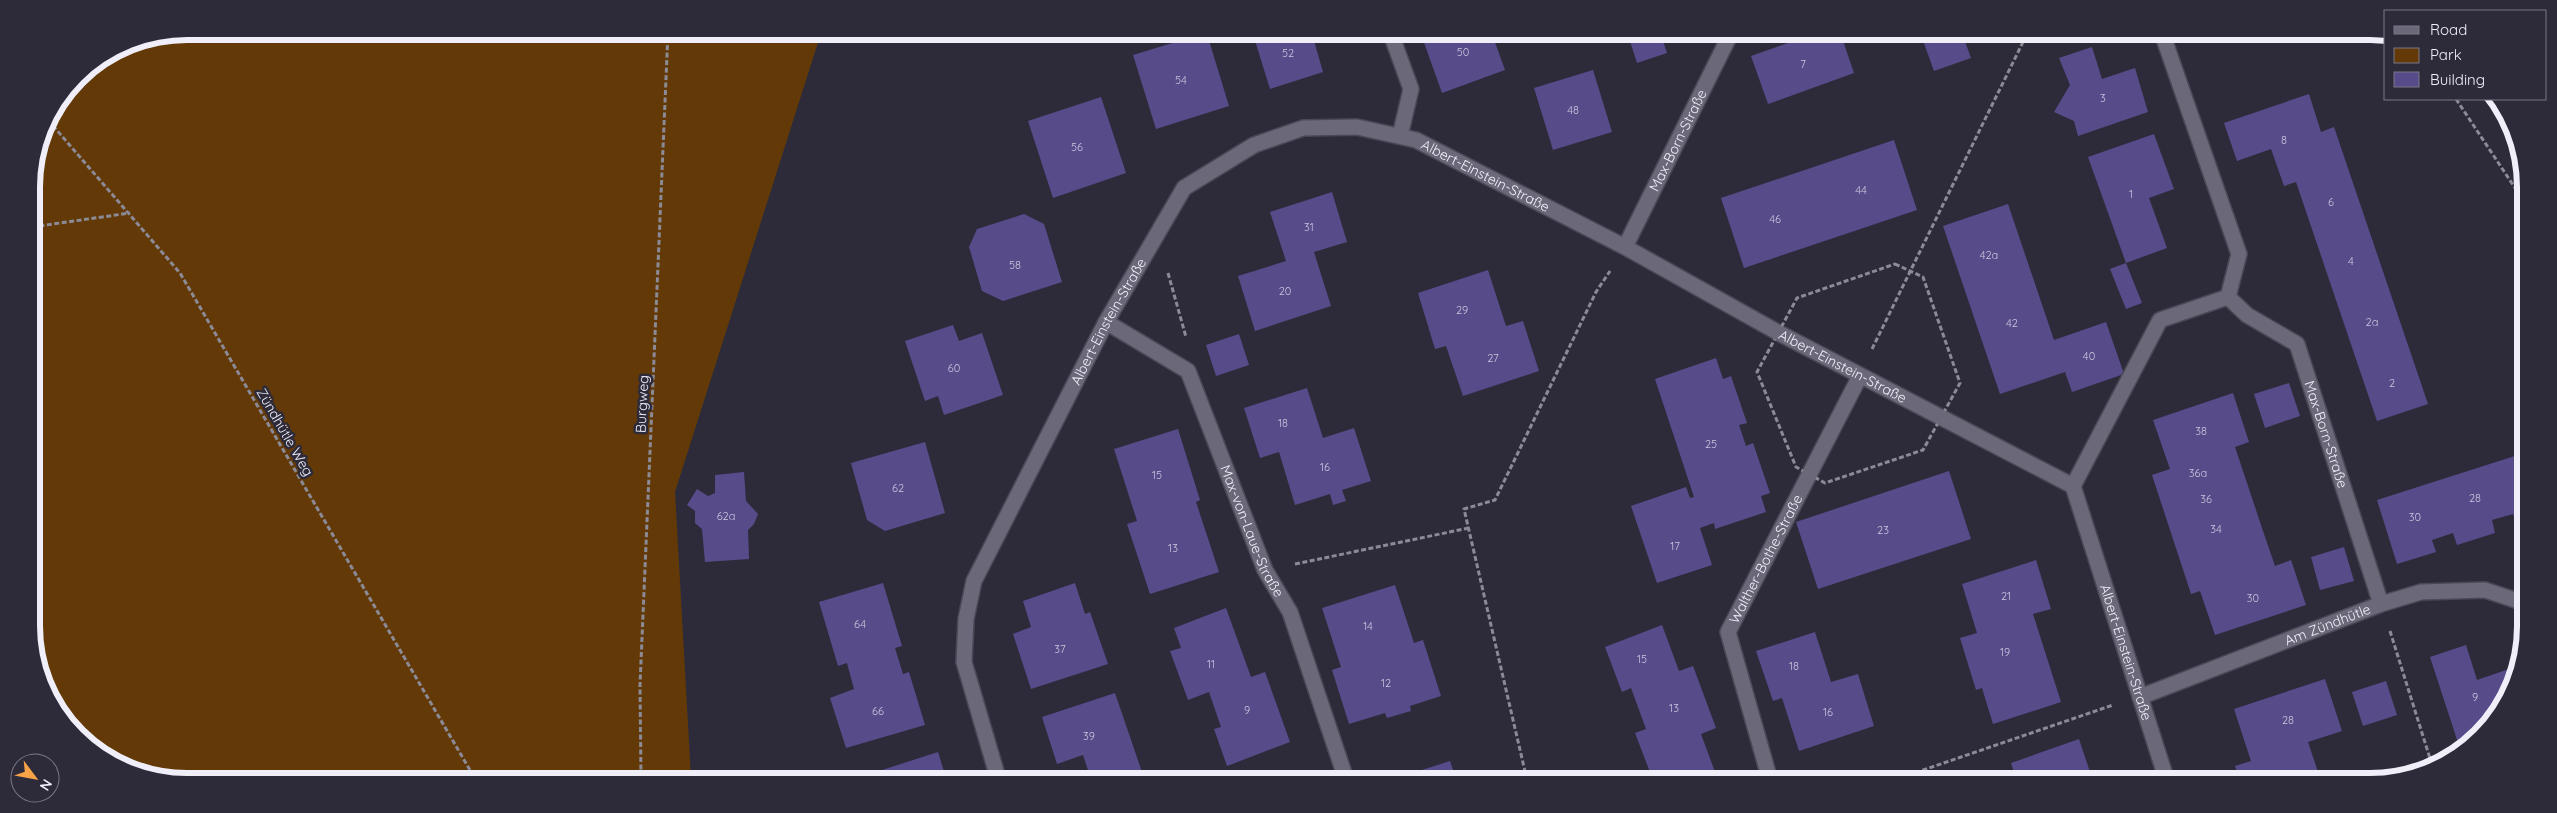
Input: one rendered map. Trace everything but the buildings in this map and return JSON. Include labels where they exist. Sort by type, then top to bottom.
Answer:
[{"type":"street","points":[[1393,40],[1411,89],[1400,136]]},
{"type":"street","name":"Max-Born-Straße","points":[[1625,247],[1728,40]]},
{"type":"street","points":[[2073,486],[2160,320],[2228,297],[2239,254],[2164,40]]},
{"type":"street","name":"Albert-Einstein-Straße","points":[[997,773],[964,662],[966,620],[974,580],[1106,322],[1184,188],[1254,145],[1304,128],[1357,127],[1416,140],[1625,247],[1777,332],[2073,486],[2164,773]]},
{"type":"street","name":"Max-Born-Straße","points":[[2228,297],[2247,315],[2297,344],[2382,604]]},
{"type":"street","points":[[1106,322],[1188,371]]},
{"type":"street","name":"Max-von-Laue-Straße","points":[[1188,371],[1265,570],[1290,612],[1344,773]]},
{"type":"street","name":"Walther-Bothe-Straße","points":[[1768,773],[1728,632],[1860,376]]},
{"type":"street","name":"Am Zündhütle","points":[[2140,696],[2382,604],[2421,592],[2485,590],[2517,601]]},
{"type":"path","name":"Burgweg","points":[[640,773],[640,685],[668,40]]},
{"type":"path","points":[[1860,376],[1909,270],[2024,40]]},
{"type":"path","points":[[2457,100],[2517,191]]},
{"type":"path","name":"Zündhütle Weg","points":[[53,126],[180,273],[472,773]]},
{"type":"path","points":[[40,226],[130,213]]},
{"type":"path","points":[[1155,237],[1163,253],[1190,352],[1188,371]]},
{"type":"path","points":[[1525,773],[1464,508],[1495,500],[1596,292],[1625,247]]},
{"type":"path","points":[[1265,570],[1468,528]]},
{"type":"path","points":[[2382,604],[2431,760]]},
{"type":"path","points":[[1914,773],[2140,696]]},
{"type":"green space","points":[[177,40],[819,40],[675,492],[691,773],[187,773],[167,772],[149,768],[130,762],[105,748],[76,723],[65,708],[48,674],[41,646],[40,177],[45,149],[51,130],[70,97],[90,76],[113,60],[130,51],[149,45]]}]
